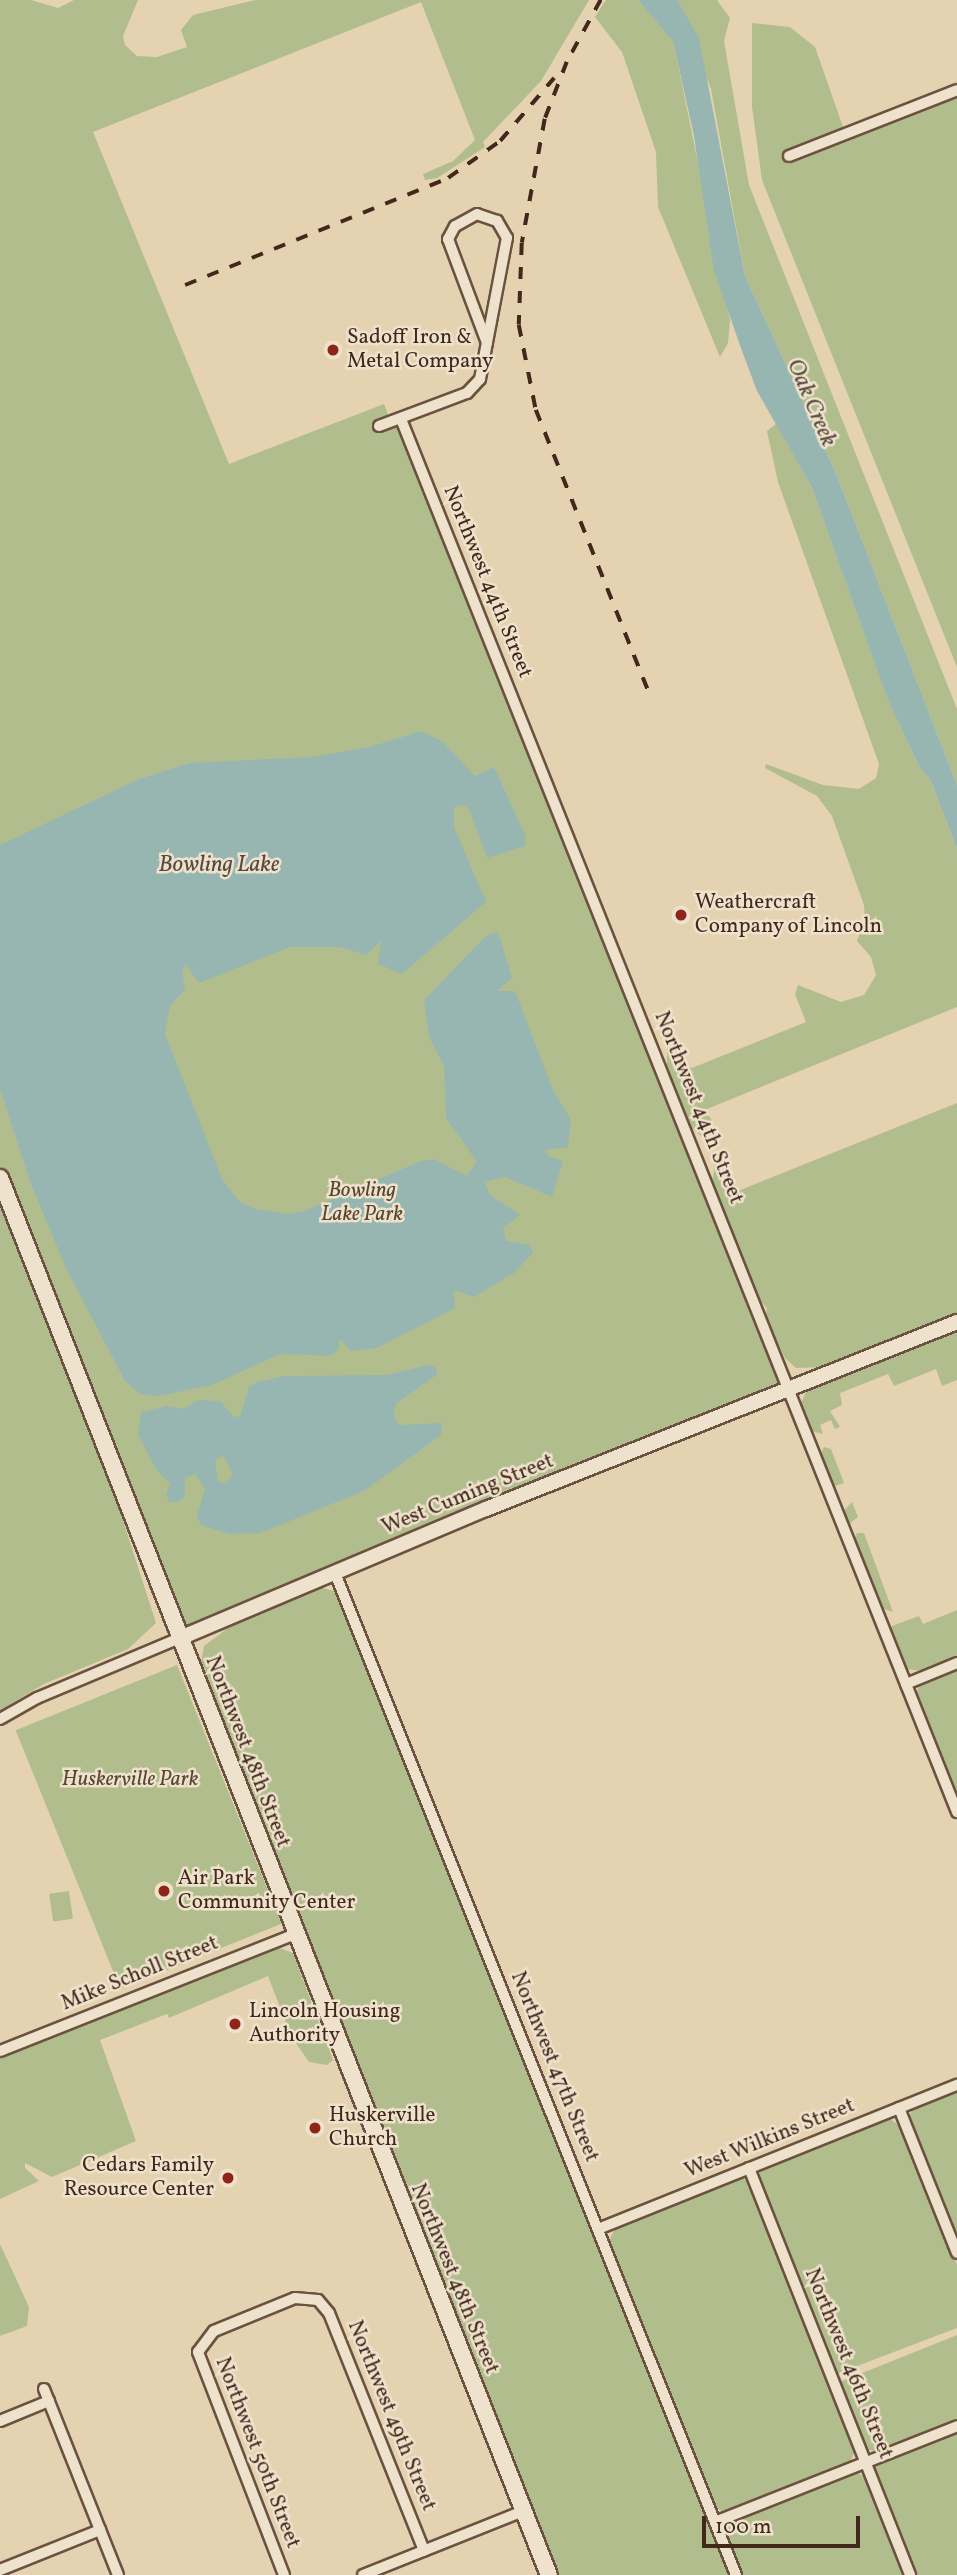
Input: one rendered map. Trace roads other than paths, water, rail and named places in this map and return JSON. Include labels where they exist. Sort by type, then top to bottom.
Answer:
[{"type":"main road","name":"Northwest 48th Street","points":[[0,1178],[549,2575]]},
{"type":"street","points":[[789,156],[957,90]]},
{"type":"street","points":[[379,426],[475,386],[483,370],[507,239],[497,221],[477,214],[455,226],[448,239],[487,343]]},
{"type":"street","name":"Northwest 44th Street","points":[[401,419],[957,1812]]},
{"type":"street","name":"West Cuming Street","points":[[0,1719],[37,1698],[335,1573],[957,1322]]},
{"type":"street","name":"Northwest 47th Street","points":[[335,1573],[736,2575]]},
{"type":"street","points":[[906,1684],[957,1663]]},
{"type":"street","name":"Mike Scholl Street","points":[[0,2051],[295,1934]]},
{"type":"street","name":"West Wilkins Street","points":[[598,2228],[957,2085]]},
{"type":"street","points":[[899,2108],[957,2253]]},
{"type":"street","name":"Northwest 46th Street","points":[[749,2168],[911,2575]]},
{"type":"street","name":"Northwest 49th Street","points":[[200,2344],[220,2328],[295,2298],[318,2300],[329,2313],[424,2550]]},
{"type":"street","name":"Northwest 50th Street","points":[[200,2344],[200,2364],[284,2575]]},
{"type":"street","points":[[44,2389],[118,2575]]},
{"type":"street","points":[[0,2421],[49,2401]]},
{"type":"street","points":[[715,2522],[957,2426]]},
{"type":"street","points":[[363,2575],[523,2511]]},
{"type":"street","points":[[0,2570],[100,2530]]},
{"type":"water","name":"Oak Creek","points":[[638,0],[677,0],[699,38],[745,276],[835,471],[957,785],[957,849],[931,781],[919,766],[888,700],[812,488],[757,391],[714,271],[694,136],[673,41]]},
{"type":"water","name":"Bowling Lake","points":[[421,731],[443,742],[475,776],[494,767],[525,835],[525,846],[487,858],[469,809],[465,805],[454,807],[454,827],[486,902],[402,974],[378,964],[381,941],[366,955],[340,947],[290,947],[199,983],[186,965],[182,971],[185,989],[170,1006],[165,1034],[222,1179],[239,1201],[255,1209],[286,1214],[304,1211],[421,1161],[434,1159],[466,1176],[477,1162],[446,1118],[444,1066],[429,1037],[424,1000],[487,935],[498,932],[512,978],[497,991],[514,991],[517,996],[553,1090],[571,1120],[568,1147],[545,1150],[548,1156],[563,1161],[552,1197],[505,1177],[485,1182],[490,1195],[520,1215],[503,1228],[506,1241],[530,1245],[533,1253],[514,1273],[474,1297],[454,1290],[455,1308],[377,1348],[351,1351],[340,1339],[338,1350],[330,1356],[280,1354],[212,1385],[159,1396],[140,1394],[125,1381],[66,1268],[32,1187],[0,1089],[0,845],[137,780],[189,763],[311,757],[370,747]]},
{"type":"water","points":[[429,1365],[437,1368],[436,1375],[397,1403],[393,1413],[398,1425],[442,1423],[441,1435],[364,1491],[260,1533],[229,1534],[201,1525],[197,1516],[205,1489],[195,1474],[185,1478],[185,1496],[178,1502],[169,1502],[166,1494],[170,1484],[155,1468],[138,1434],[141,1412],[167,1406],[184,1409],[198,1400],[220,1401],[233,1416],[240,1417],[249,1387],[257,1382],[284,1376],[386,1375]],"holes":[[[223,1455],[233,1475],[225,1484],[218,1481],[215,1461]]]},
{"type":"railway","points":[[601,0],[567,62],[545,119],[522,243],[519,325],[536,410],[648,690]]},
{"type":"railway","points":[[185,285],[448,178],[500,141],[554,78]]},
{"type":"place","name":"Sadoff Iron & Metal Company","points":[[333,350]]},
{"type":"place","name":"Weathercraft Company of Lincoln","points":[[681,915]]},
{"type":"place","name":"Air Park Community Center","points":[[164,1891]]},
{"type":"place","name":"Lincoln Housing Authority","points":[[235,2024]]},
{"type":"place","name":"Huskerville Church","points":[[315,2128]]},
{"type":"place","name":"Cedars Family Resource Center","points":[[228,2178]]},
{"type":"park label","name":"Bowling Lake Park","points":[[362,1203]]},
{"type":"park label","name":"Huskerville Park","points":[[130,1780]]}]
